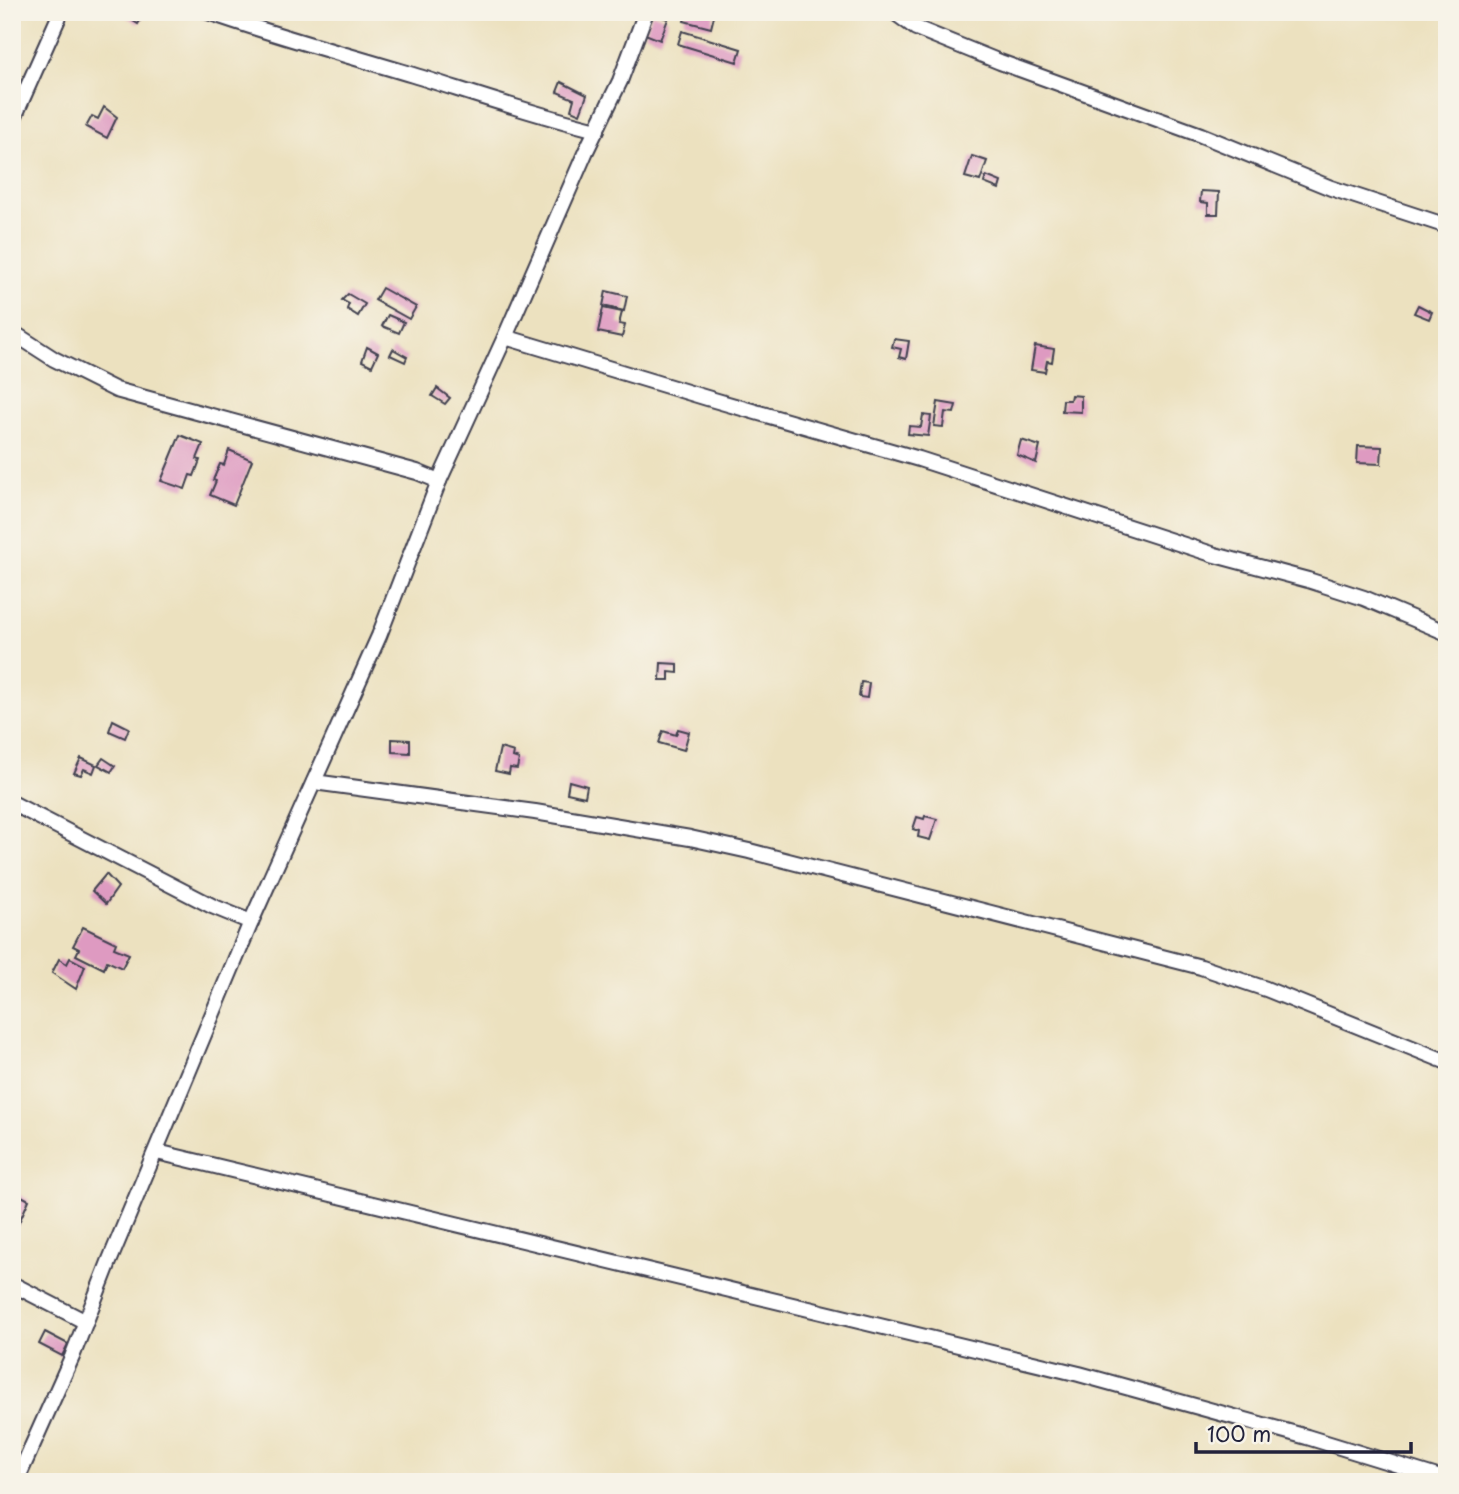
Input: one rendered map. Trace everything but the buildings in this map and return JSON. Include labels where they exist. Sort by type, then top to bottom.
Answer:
[{"type":"street","points":[[12,122],[61,12]]},
{"type":"street","points":[[208,12],[555,120],[597,130]]},
{"type":"street","points":[[16,1482],[86,1322],[251,922],[384,624],[439,481],[631,54],[646,12]]},
{"type":"street","points":[[894,12],[916,28],[1000,62],[1201,135],[1331,188],[1447,226]]},
{"type":"street","points":[[12,332],[54,359],[116,390],[417,472],[439,481]]},
{"type":"street","points":[[505,337],[919,459],[1204,552],[1364,597],[1447,633]]},
{"type":"street","points":[[314,782],[593,820],[749,851],[1201,967],[1266,989],[1447,1062]]},
{"type":"street","points":[[12,803],[201,900],[251,922]]},
{"type":"street","points":[[157,1152],[1079,1374],[1307,1437],[1447,1480]]},
{"type":"street","points":[[12,1283],[86,1322]]}]
